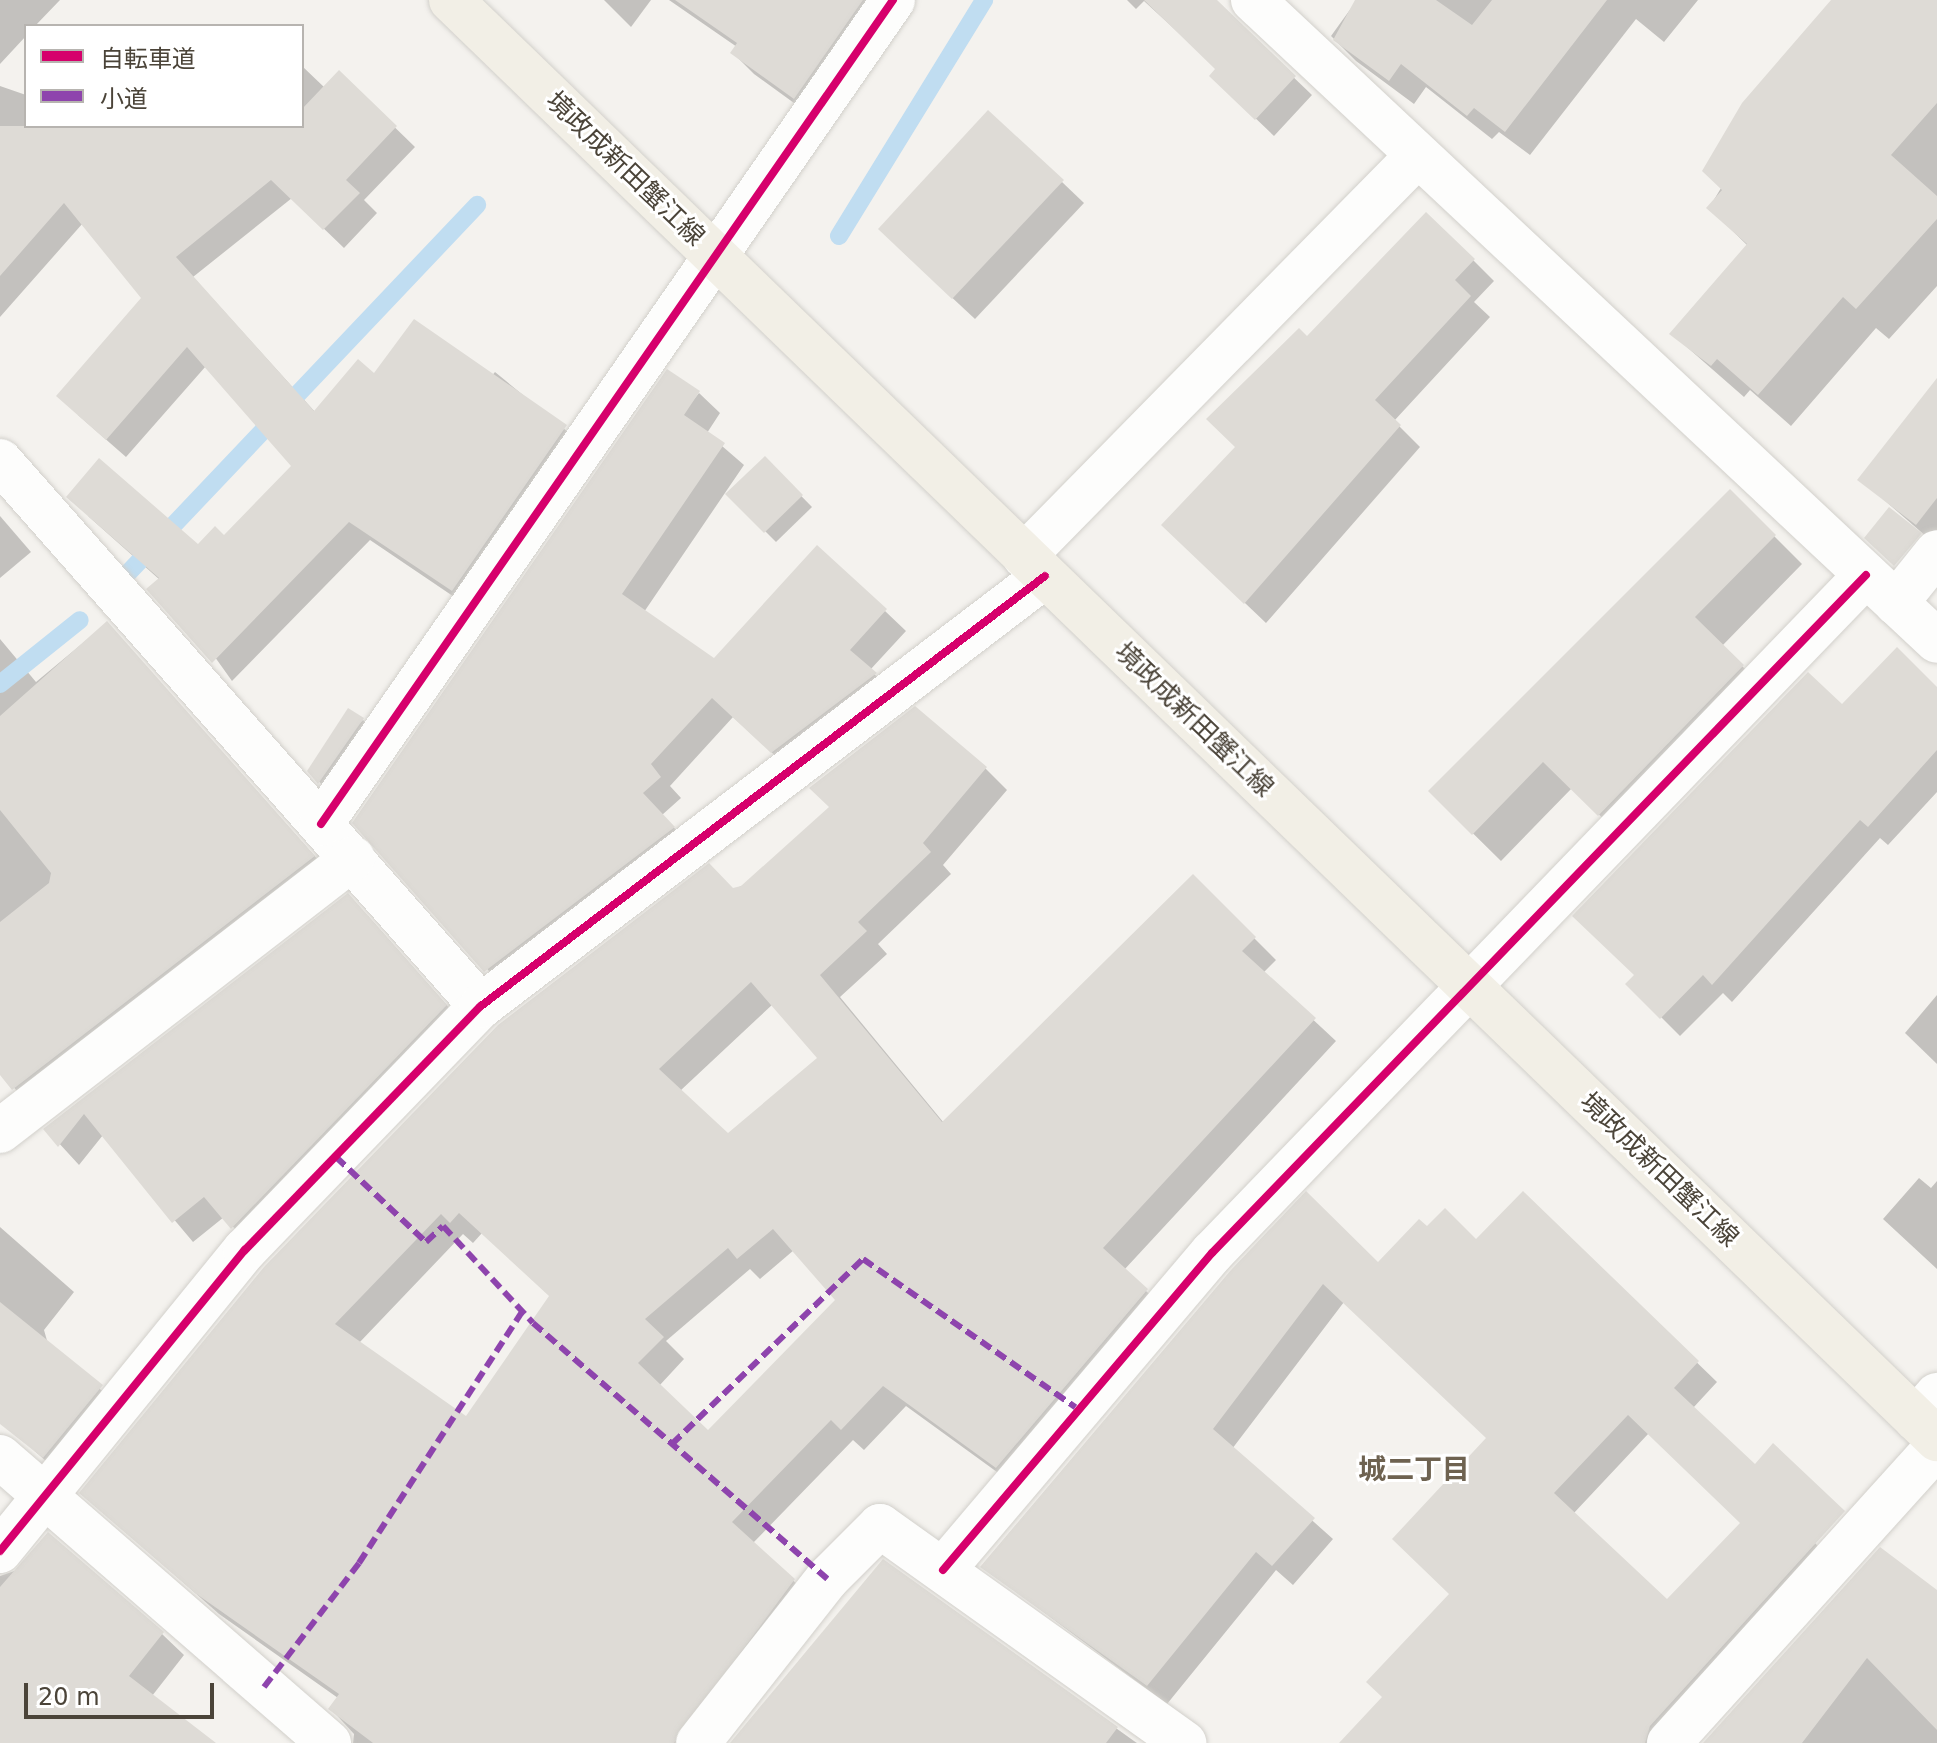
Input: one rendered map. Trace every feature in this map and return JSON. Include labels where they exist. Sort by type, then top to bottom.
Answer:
[{"type":"main road","name":"境政成新田蟹江線","points":[[451,0],[1471,988],[1932,1425]]},
{"type":"street","points":[[321,824],[713,254],[893,0]]},
{"type":"street","points":[[1253,0],[1937,641]]},
{"type":"street","points":[[0,1551],[42,1493],[245,1250],[481,1006],[1035,566],[1417,156]]},
{"type":"street","points":[[0,461],[481,1006]]},
{"type":"street","points":[[943,1570],[1212,1253],[1471,988],[1881,589],[1937,552]]},
{"type":"street","points":[[0,1131],[353,858]]},
{"type":"street","points":[[1669,1743],[1932,1425]]},
{"type":"street","points":[[0,1457],[329,1743]]},
{"type":"street","points":[[698,1743],[827,1579],[880,1526],[1184,1743]]},
{"type":"building","points":[[675,0],[863,0],[794,99],[730,53],[737,43]]},
{"type":"building","points":[[1144,0],[1217,0],[1296,76],[1255,120],[1209,76],[1215,69]]},
{"type":"building","points":[[1355,0],[1436,0],[1472,25],[1492,0],[1607,0],[1505,132],[1474,108],[1467,116],[1401,64],[1389,81],[1333,40]]},
{"type":"building","points":[[1831,0],[1937,0],[1937,103],[1891,155],[1937,196],[1937,219],[1856,309],[1843,297],[1758,395],[1717,359],[1711,366],[1669,334],[1747,244],[1706,208],[1722,190],[1702,171],[1742,103]]},
{"type":"building","points":[[339,70],[397,126],[346,180],[360,193],[323,230],[271,180],[176,257],[314,411],[358,359],[374,373],[414,319],[567,425],[452,591],[349,522],[212,663],[146,589],[159,578],[66,497],[99,458],[198,544],[215,526],[224,535],[291,466],[187,347],[106,440],[56,396],[141,298],[64,203],[0,276],[0,126],[304,128],[304,107]]},
{"type":"building","points":[[988,110],[1064,180],[952,299],[878,229]]},
{"type":"building","points":[[1426,212],[1475,259],[1455,280],[1471,296],[1375,400],[1401,425],[1244,604],[1161,525],[1235,447],[1206,419],[1299,328],[1307,336]]},
{"type":"building","points":[[667,369],[700,391],[684,415],[725,443],[622,594],[714,658],[817,545],[887,609],[850,650],[877,673],[771,753],[712,698],[651,764],[661,777],[643,793],[675,827],[484,972],[352,823]]},
{"type":"building","points":[[1937,378],[1937,498],[1916,525],[1857,480]]},
{"type":"building","points":[[765,456],[803,495],[764,533],[725,494]]},
{"type":"building","points":[[1730,489],[1776,535],[1695,617],[1744,665],[1598,816],[1543,762],[1472,835],[1428,791]]},
{"type":"building","points":[[1889,507],[1922,533],[1894,566],[1864,538]]},
{"type":"building","points":[[107,621],[315,856],[12,1090],[0,1075],[0,922],[49,883],[51,873],[0,810],[0,716]]},
{"type":"building","points":[[1897,647],[1937,687],[1937,750],[1868,827],[1860,820],[1712,985],[1703,975],[1660,1019],[1625,984],[1634,975],[1572,916],[1808,672],[1842,704]]},
{"type":"building","points":[[915,706],[987,767],[923,843],[931,852],[858,922],[867,931],[820,975],[942,1122],[1193,874],[1256,937],[1242,951],[1316,1018],[1103,1248],[1148,1289],[996,1468],[883,1386],[841,1430],[831,1420],[732,1522],[795,1579],[674,1743],[373,1743],[328,1709],[339,1694],[195,1593],[79,1493],[264,1267],[498,1025],[709,863],[733,888],[741,886],[829,807],[809,788]],"holes":[[[751,982],[817,1058],[728,1133],[659,1069]],[[459,1213],[549,1296],[466,1416],[335,1324],[441,1214],[450,1223]],[[773,1229],[835,1300],[708,1430],[638,1363],[664,1337],[645,1319],[728,1248],[737,1259]]]},
{"type":"building","points":[[348,708],[364,718],[318,784],[307,771]]},
{"type":"building","points":[[348,893],[447,1005],[231,1229],[204,1197],[172,1223],[84,1114],[58,1147],[43,1129]]},
{"type":"building","points":[[1306,1191],[1378,1262],[1419,1219],[1427,1226],[1445,1208],[1476,1239],[1523,1191],[1699,1361],[1674,1388],[1755,1464],[1773,1443],[1845,1511],[1650,1726],[1645,1743],[1339,1743],[1382,1697],[1366,1682],[1449,1594],[1392,1539],[1486,1438],[1323,1284],[1213,1429],[1315,1518],[1272,1566],[1256,1552],[1147,1686],[980,1567],[1231,1270]],"holes":[[[1628,1415],[1740,1523],[1667,1599],[1554,1493]]]},
{"type":"building","points":[[0,1302],[103,1385],[43,1458],[0,1424]]},
{"type":"building","points":[[48,1532],[164,1632],[129,1676],[216,1743],[0,1743],[0,1587]]},
{"type":"building","points":[[1880,1547],[1937,1590],[1937,1730],[1867,1658],[1802,1743],[1703,1743]]},
{"type":"building","points":[[883,1559],[1118,1727],[1106,1743],[730,1743]]},
{"type":"waterway","points":[[839,236],[984,0]]},
{"type":"waterway","points":[[129,572],[477,205]]},
{"type":"waterway","points":[[0,684],[80,620]]},
{"type":"marked path","points":[[336,1157],[426,1242],[443,1226],[533,1323],[827,1579]]},
{"type":"marked path","points":[[672,1444],[863,1259],[1075,1407]]},
{"type":"marked path","points":[[264,1687],[359,1563],[522,1312]]},
{"type":"cycle path","points":[[321,824],[893,0]]},
{"type":"cycle path","points":[[943,1570],[1212,1253],[1866,575]]},
{"type":"cycle path","points":[[0,1551],[245,1250],[481,1006],[1045,576]]},
{"type":"district","name":"城二丁目","points":[[1414,1470]]}]
